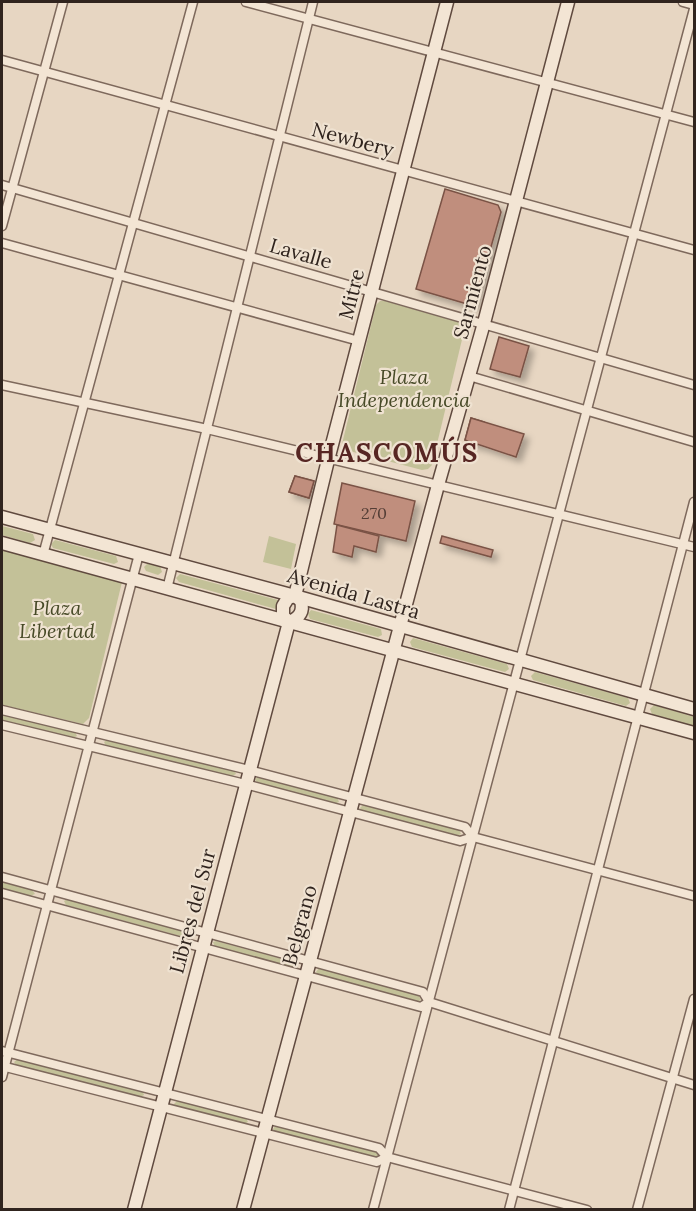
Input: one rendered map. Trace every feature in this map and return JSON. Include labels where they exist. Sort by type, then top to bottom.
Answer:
[{"type":"main road","name":"Mitre","points":[[289,622],[284,616],[283,606],[288,598],[295,596],[328,459],[447,2]]},
{"type":"main road","name":"Sarmiento","points":[[393,651],[484,323],[568,2]]},
{"type":"main road","name":"Avenida Lastra","points":[[2,517],[295,596],[694,709]]},
{"type":"main road","points":[[2,543],[694,733]]},
{"type":"main road","name":"Libres del Sur","points":[[134,1209],[289,622]]},
{"type":"main road","name":"Belgrano","points":[[243,1209],[393,651]]},
{"type":"street","points":[[2,226],[63,2]]},
{"type":"street","points":[[43,555],[194,2]]},
{"type":"street","points":[[246,2],[694,122]]},
{"type":"street","points":[[167,589],[313,2]]},
{"type":"street","points":[[373,1209],[694,7],[683,2]]},
{"type":"street","name":"Newbery","points":[[2,60],[694,250]]},
{"type":"street","name":"Lavalle","points":[[2,185],[694,385]]},
{"type":"street","points":[[2,243],[359,341]]},
{"type":"street","points":[[469,376],[694,442]]},
{"type":"street","points":[[2,385],[207,429],[694,547]]},
{"type":"street","points":[[509,1209],[694,502]]},
{"type":"street","points":[[2,1077],[5,1052],[51,891],[139,554]]},
{"type":"street","points":[[2,710],[249,770],[465,827],[473,837]]},
{"type":"street","points":[[2,725],[245,784],[460,841],[473,837],[694,897]]},
{"type":"street","points":[[2,877],[423,992],[429,1002],[694,1085]]},
{"type":"street","points":[[2,893],[421,1007],[429,1002]]},
{"type":"street","points":[[637,1209],[694,999]]},
{"type":"street","points":[[5,1052],[379,1148],[387,1157],[587,1209]]},
{"type":"street","points":[[3,1066],[377,1162],[387,1157]]},
{"type":"green space","name":"Plaza Independencia","points":[[380,301],[462,323],[465,327],[432,465],[428,469],[422,470],[342,449],[376,305]]},
{"type":"green space","points":[[2,526],[33,534],[35,540],[30,543],[2,535]]},
{"type":"green space","points":[[269,536],[296,544],[291,569],[263,562]]},
{"type":"green space","points":[[55,540],[116,556],[118,562],[114,564],[53,548],[51,544]]},
{"type":"green space","name":"Plaza Libertad","points":[[2,545],[122,582],[89,718],[83,724],[2,705]]},
{"type":"green space","points":[[148,563],[160,566],[162,572],[158,575],[146,571],[144,567]]},
{"type":"green space","points":[[180,574],[278,600],[279,608],[179,582],[176,578]]},
{"type":"green space","points":[[311,610],[381,629],[382,635],[378,637],[310,619],[308,614]]},
{"type":"green space","points":[[413,638],[507,664],[509,669],[505,672],[412,647],[410,642]]},
{"type":"green space","points":[[535,672],[628,698],[630,703],[626,706],[533,680],[531,676]]},
{"type":"green space","points":[[654,705],[694,717],[694,726],[652,714],[650,709]]},
{"type":"green space","points":[[2,714],[75,732],[77,736],[73,738],[2,720]]},
{"type":"green space","points":[[107,740],[234,770],[236,774],[232,776],[106,746],[104,742]]},
{"type":"green space","points":[[258,776],[337,797],[339,802],[334,804],[257,782],[255,780]]},
{"type":"green space","points":[[363,805],[459,830],[461,834],[457,836],[362,811],[360,808]]},
{"type":"green space","points":[[2,882],[32,890],[35,894],[30,896],[2,888]]},
{"type":"green space","points":[[67,899],[186,931],[188,935],[184,937],[66,905],[64,901]]},
{"type":"green space","points":[[213,942],[293,962],[295,966],[291,968],[215,947]]},
{"type":"green space","points":[[319,968],[419,996],[421,1000],[417,1002],[318,974],[316,972]]},
{"type":"green space","points":[[18,1059],[143,1092],[144,1095],[140,1097],[16,1065],[14,1062]]},
{"type":"green space","points":[[177,1101],[246,1118],[248,1122],[244,1124],[175,1107],[174,1104]]},
{"type":"green space","points":[[276,1125],[377,1151],[379,1155],[375,1158],[275,1131],[273,1129]]},
{"type":"building","points":[[445,189],[498,205],[501,212],[474,306],[416,289]]},
{"type":"building","points":[[499,337],[529,346],[520,377],[490,369]]},
{"type":"building","points":[[471,418],[484,422],[477,445],[465,440]]},
{"type":"building","points":[[471,418],[524,434],[516,457],[465,440]]},
{"type":"building","points":[[295,476],[314,481],[309,498],[289,492]]},
{"type":"building","points":[[295,476],[314,481],[309,498],[289,492]]},
{"type":"building","points":[[342,483],[415,501],[406,541],[334,524]]},
{"type":"building","points":[[337,525],[379,536],[376,552],[354,546],[352,557],[333,552]]},
{"type":"building","points":[[442,536],[493,550],[491,557],[440,543]]},
{"type":"district","name":"CHASCOMÚS","points":[[387,452]]}]
